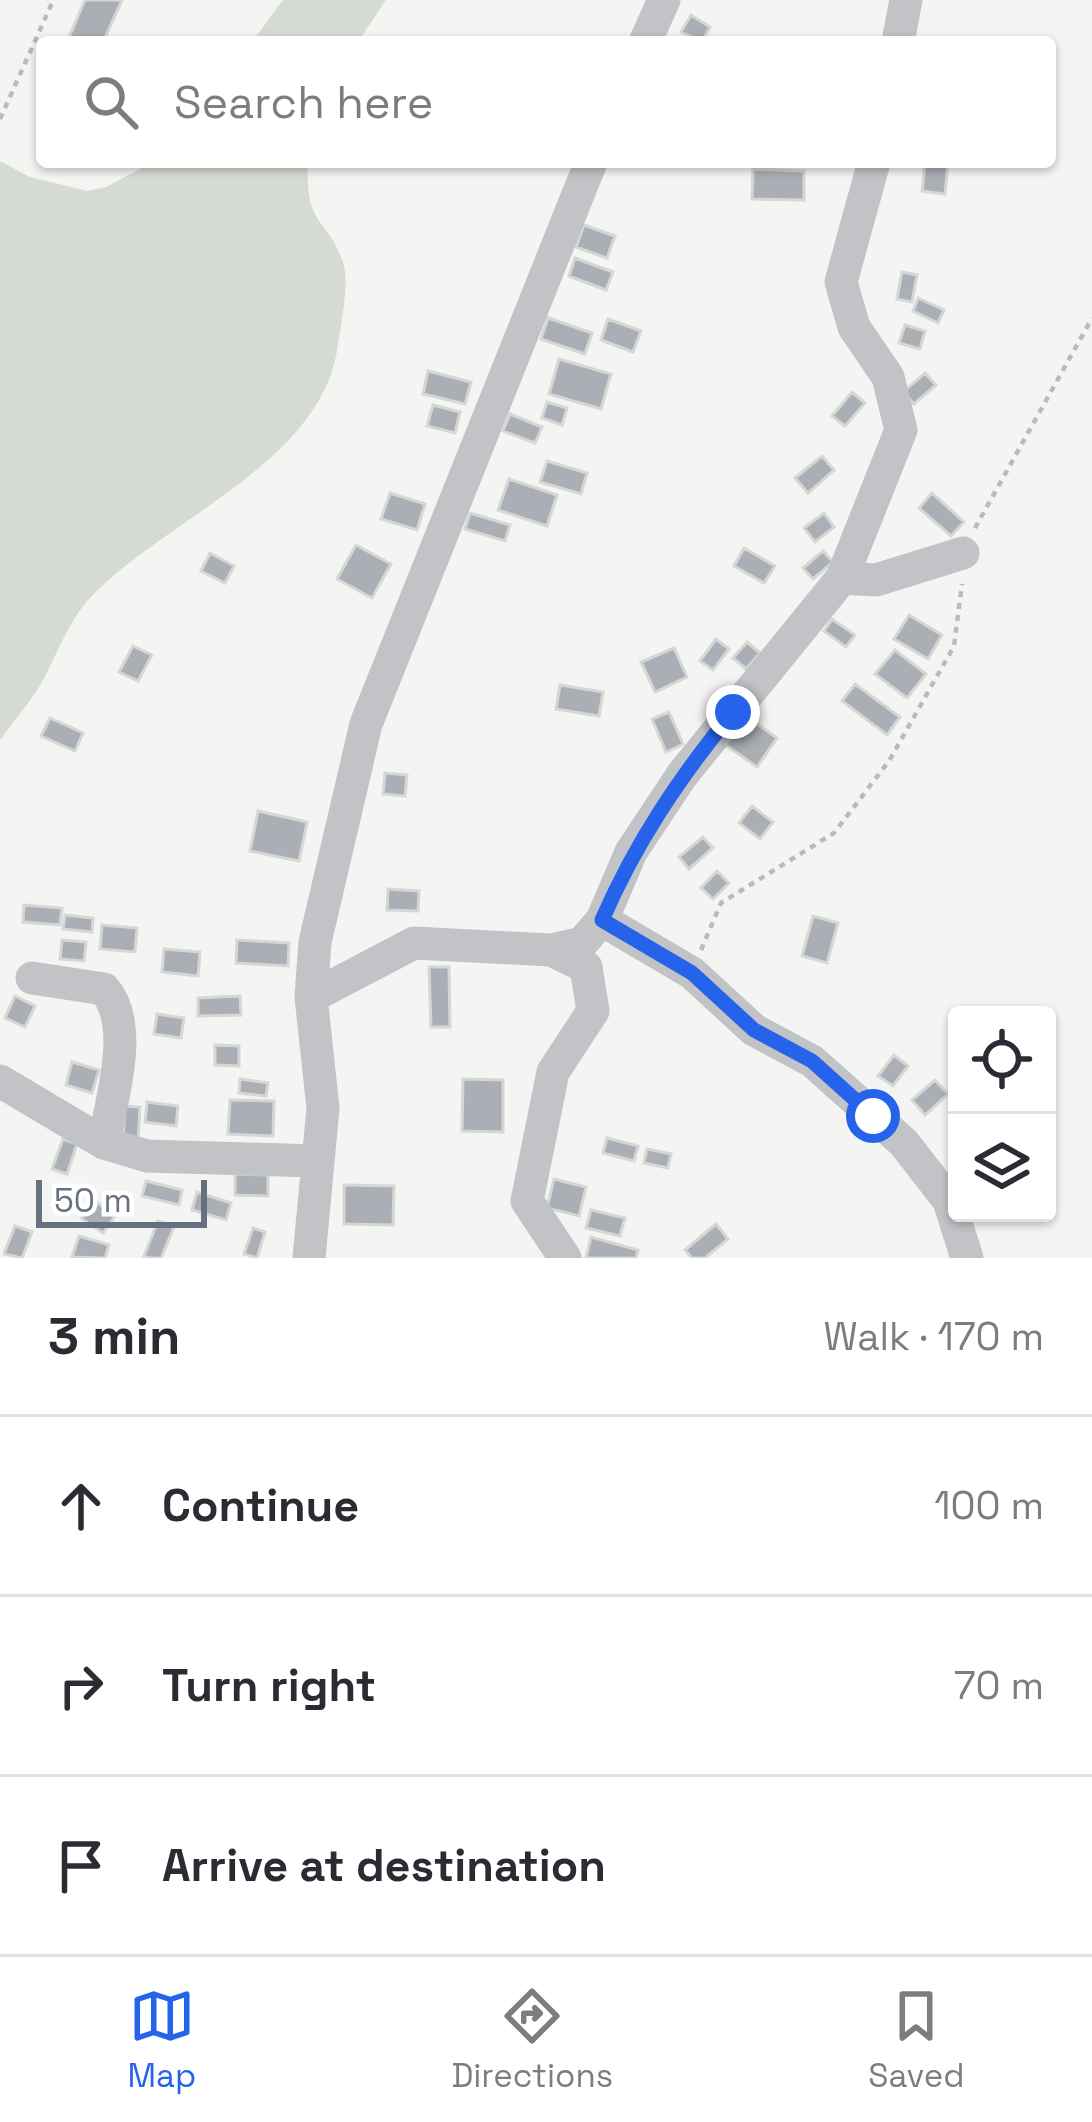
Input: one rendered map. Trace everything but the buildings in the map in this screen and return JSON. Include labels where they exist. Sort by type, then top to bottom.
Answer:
[{"type":"street","points":[[648,36],[664,0]]},
{"type":"street","points":[[899,36],[906,0]]},
{"type":"street","points":[[309,1258],[323,1108],[311,997],[315,942],[366,724],[589,168]]},
{"type":"street","points":[[311,997],[414,943],[550,950],[582,943],[602,920],[632,853],[682,775],[842,578],[901,430],[888,377],[854,327],[841,282],[872,168]]},
{"type":"street","points":[[842,578],[876,580],[963,553]]},
{"type":"street","points":[[602,920],[692,973],[754,1030],[812,1061],[904,1143],[950,1201],[967,1258]]},
{"type":"street","points":[[550,950],[586,967],[593,1011],[553,1072],[527,1201],[565,1258]]},
{"type":"street","points":[[32,978],[104,989],[112,998],[118,1018],[116,1063],[104,1143]]},
{"type":"street","points":[[0,1081],[104,1143],[146,1156],[318,1161]]},
{"type":"path","points":[[37,36],[52,2],[48,0]]},
{"type":"path","points":[[0,118],[36,38]]},
{"type":"path","points":[[692,973],[721,903],[834,833],[889,760],[954,646],[963,553],[1092,318]]},
{"type":"shaded area","points":[[283,0],[386,0],[362,36],[256,36]]},
{"type":"shaded area","points":[[0,161],[30,177],[87,191],[106,187],[142,168],[308,168],[313,210],[336,247],[346,280],[338,344],[326,386],[304,423],[273,456],[88,600],[38,688],[0,740]]},
{"type":"route","points":[[733,712],[682,775],[632,853],[602,920],[692,973],[754,1030],[812,1061],[873,1116]]}]
